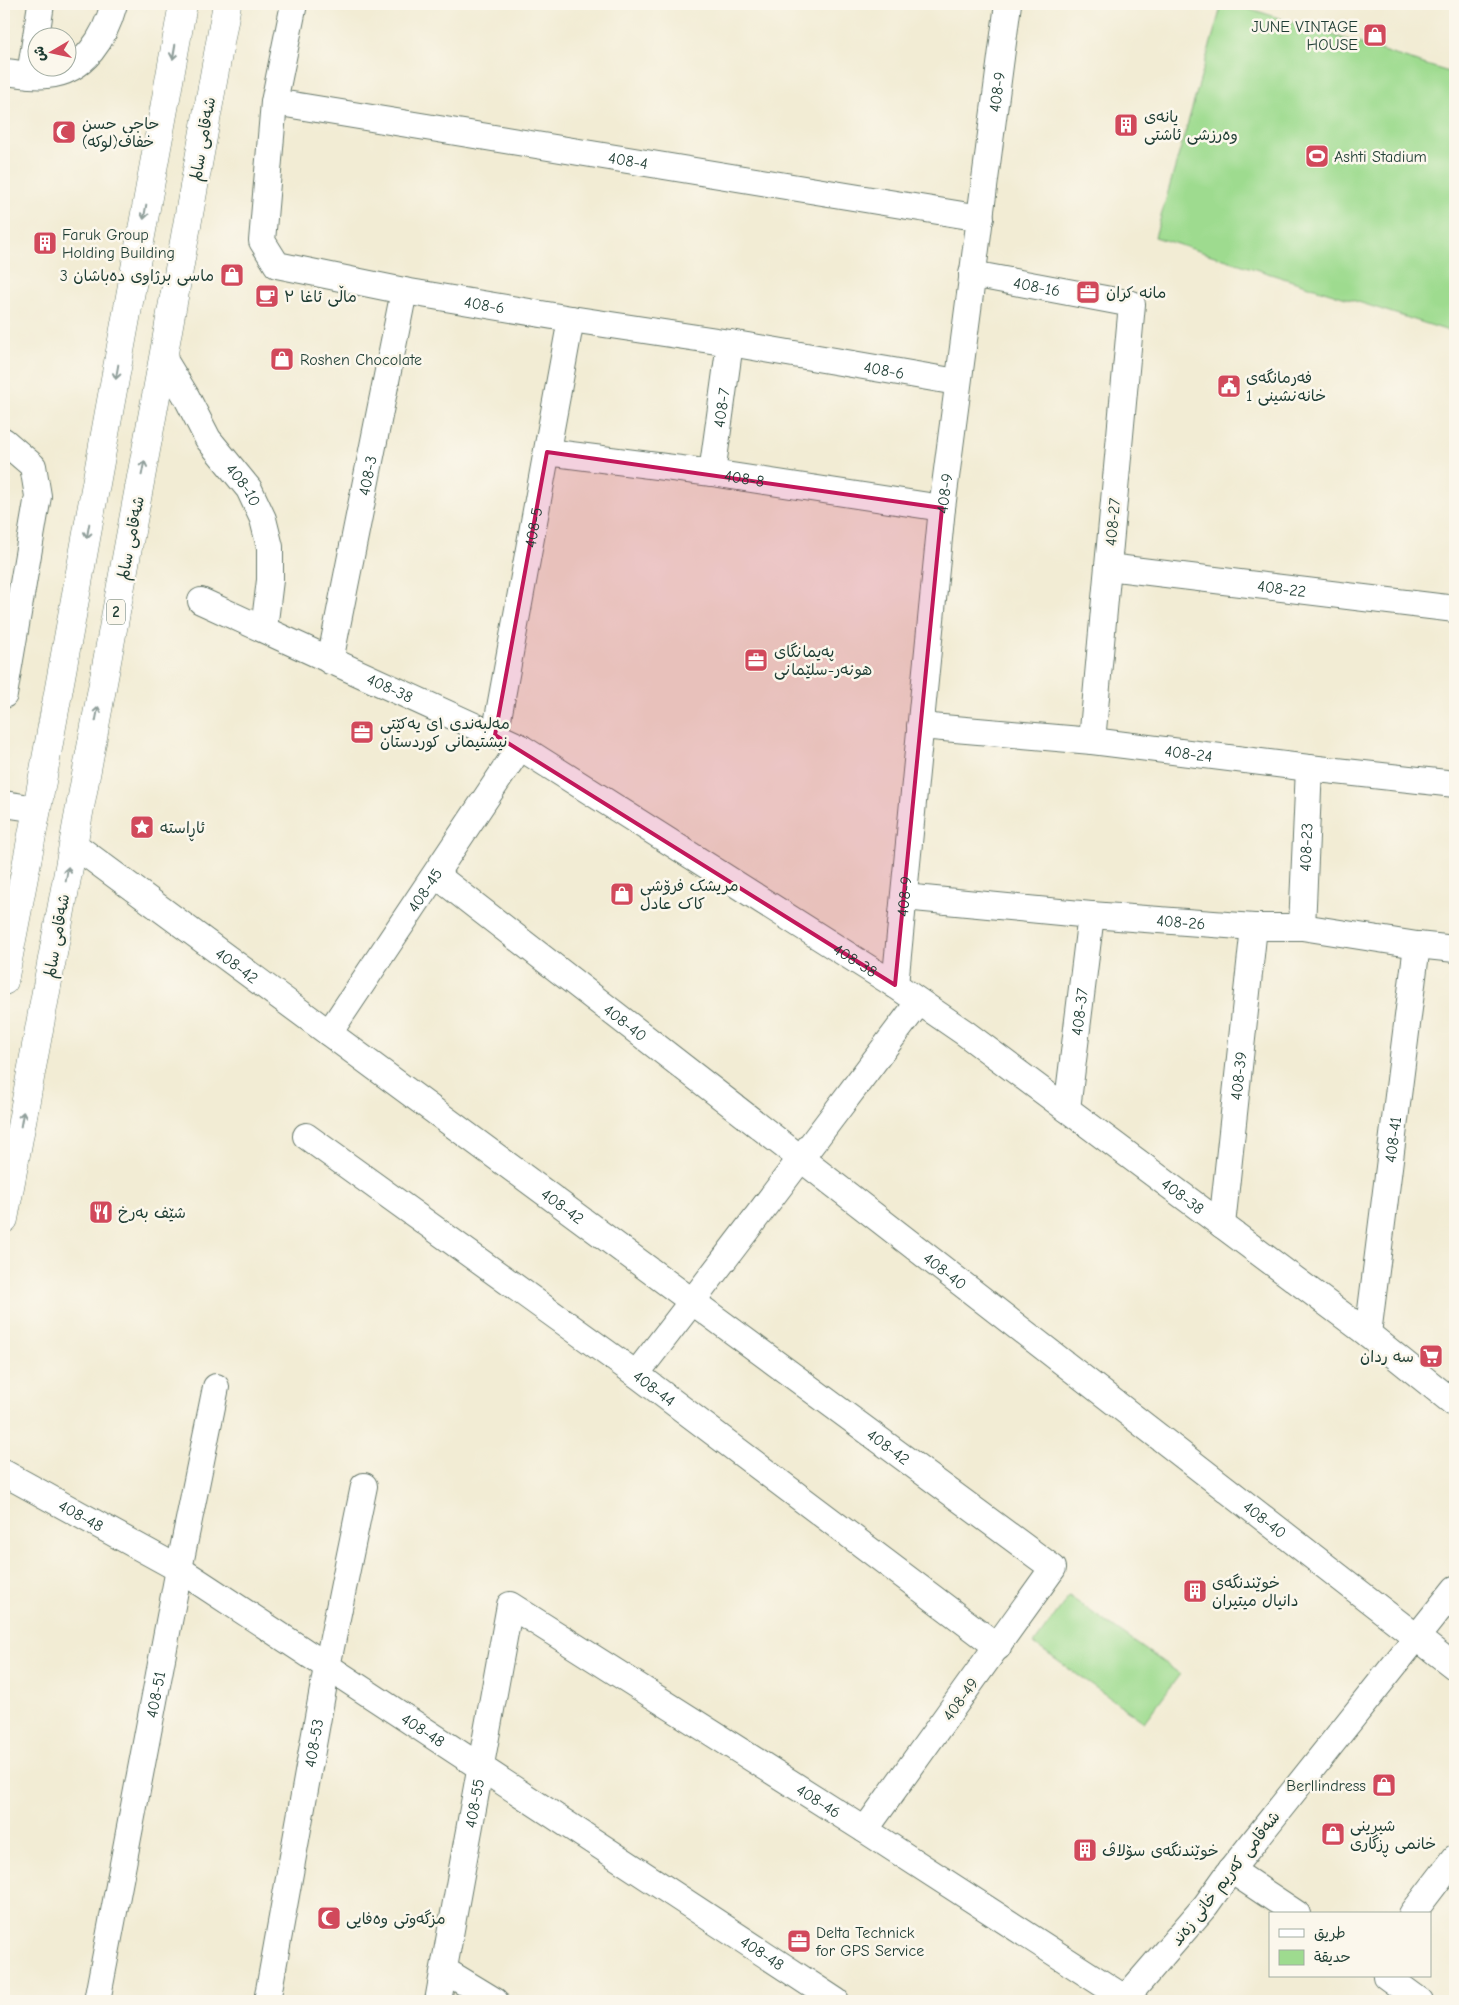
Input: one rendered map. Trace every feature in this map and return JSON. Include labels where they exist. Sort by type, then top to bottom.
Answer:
[{"type":"main road","points":[[4,981],[38,809],[183,4]]},
{"type":"main road","name":"شەقامی سالم","points":[[4,1219],[227,4]]},
{"type":"street","points":[[37,28],[41,4]]},
{"type":"street","points":[[78,63],[87,56],[102,36],[114,4]]},
{"type":"street","name":"408-6","points":[[294,4],[274,102],[262,241],[277,264],[404,291],[730,343],[957,382]]},
{"type":"street","name":"408-9","points":[[895,985],[942,508],[957,382],[981,218],[1007,4]]},
{"type":"street","points":[[4,72],[28,75]]},
{"type":"street","name":"408-4","points":[[274,102],[981,218]]},
{"type":"street","name":"408-16","points":[[972,274],[1132,304]]},
{"type":"street","name":"408-3","points":[[330,662],[404,291]]},
{"type":"street","name":"408-27","points":[[1092,741],[1132,304]]},
{"type":"street","name":"408-5","points":[[495,734],[571,319]]},
{"type":"street","name":"408-7","points":[[712,472],[730,343]]},
{"type":"street","name":"408-10","points":[[163,358],[186,396],[208,439],[249,489],[263,519],[270,547],[270,580],[264,629]]},
{"type":"street","points":[[4,442],[33,466],[38,496],[4,695]]},
{"type":"street","name":"408-8","points":[[547,452],[712,472],[942,508]]},
{"type":"street","name":"408-22","points":[[1108,567],[1455,609]]},
{"type":"street","name":"408-38","points":[[201,601],[264,629],[330,662],[495,734],[520,747],[895,985],[965,1032],[1368,1334],[1455,1404]]},
{"type":"street","name":"408-24","points":[[920,726],[1092,741],[1455,784]]},
{"type":"street","name":"408-45","points":[[329,1033],[520,747]]},
{"type":"street","name":"408-23","points":[[1302,926],[1309,768]]},
{"type":"street","points":[[4,804],[38,809]]},
{"type":"street","name":"408-42","points":[[73,844],[1054,1568]]},
{"type":"street","name":"408-40","points":[[436,875],[1455,1667]]},
{"type":"street","name":"408-26","points":[[904,897],[1091,915],[1254,926],[1302,926],[1417,945],[1455,949]]},
{"type":"street","name":"408-37","points":[[1067,1109],[1091,915]]},
{"type":"street","name":"408-39","points":[[1222,1225],[1254,926]]},
{"type":"street","name":"408-41","points":[[1368,1334],[1417,945]]},
{"type":"street","points":[[636,1374],[920,1002]]},
{"type":"street","name":"408-44","points":[[306,1136],[636,1374],[998,1647]]},
{"type":"street","name":"408-51","points":[[97,2001],[179,1569],[216,1388]]},
{"type":"street","name":"408-48","points":[[4,1473],[179,1569],[836,2001]]},
{"type":"street","name":"408-53","points":[[267,2001],[327,1667],[364,1486]]},
{"type":"street","name":"408-49","points":[[865,1830],[1054,1568]]},
{"type":"street","name":"شەقامی کەریم خانی زەند","points":[[1126,2000],[1206,1905],[1231,1870],[1455,1589]]},
{"type":"street","name":"408-55","points":[[438,2001],[510,1605]]},
{"type":"street","name":"408-46","points":[[510,1605],[865,1830],[1126,2000]]},
{"type":"street","points":[[1414,1912],[1455,1858]]},
{"type":"street","points":[[1231,1870],[1294,1912]]},
{"type":"street","points":[[444,1970],[495,2001]]},
{"type":"street","points":[[1389,1978],[1420,2001]]},
{"type":"highlighted area","points":[[547,452],[942,508],[895,985],[495,735]]},
{"type":"green space","name":"Ashti Stadium","points":[[1222,4],[1235,4],[1455,74],[1455,333],[1155,237]]},
{"type":"green space","points":[[1069,1596],[1180,1674],[1144,1722],[1034,1644]]},
{"type":"place","name":"JUNE VINTAGE HOUSE","points":[[1375,35]]},
{"type":"place","name":"یانەی وەرزشی ئاشتی","points":[[1126,125]]},
{"type":"place","name":"حاجی حسن (لوکه)خفاف","points":[[64,132]]},
{"type":"place","name":"Ashti Stadium","points":[[1317,156]]},
{"type":"place","name":"Faruk Group Holding Building","points":[[45,243]]},
{"type":"place","name":"ماسی برژاوی دەباشان 3","points":[[232,275]]},
{"type":"place","name":"مانه كران","points":[[1088,292]]},
{"type":"place","name":"ماڵی ئاغا ۲","points":[[267,296]]},
{"type":"place","name":"Roshen Chocolate","points":[[282,359]]},
{"type":"place","name":"فەرمانگەی خانەنشینی 1","points":[[1229,386]]},
{"type":"place","name":"پەیمانگای هونەر-سلێمانی","points":[[756,660]]},
{"type":"place","name":"مەلبەندی ١ی یەکێتی نیشتیمانی کوردستان","points":[[362,732]]},
{"type":"place","name":"ئاڕاستە","points":[[142,827]]},
{"type":"place","name":"مریشک فرۆشی کاک عادل","points":[[622,894]]},
{"type":"place","name":"شێف بەرخ","points":[[101,1212]]},
{"type":"place","name":"سه ردان","points":[[1431,1356]]},
{"type":"place","name":"خوێندنگەی دانیال میتیران","points":[[1195,1591]]},
{"type":"place","name":"Berllindress","points":[[1384,1785]]},
{"type":"place","name":"شیرینی خانمی ڕزگاری","points":[[1333,1834]]},
{"type":"place","name":"خوێندنگەی سۆلاڤ","points":[[1085,1850]]},
{"type":"place","name":"مزگەوتی وەفایی","points":[[329,1918]]},
{"type":"place","name":"Delta Technick for GPS Service","points":[[799,1941]]}]
